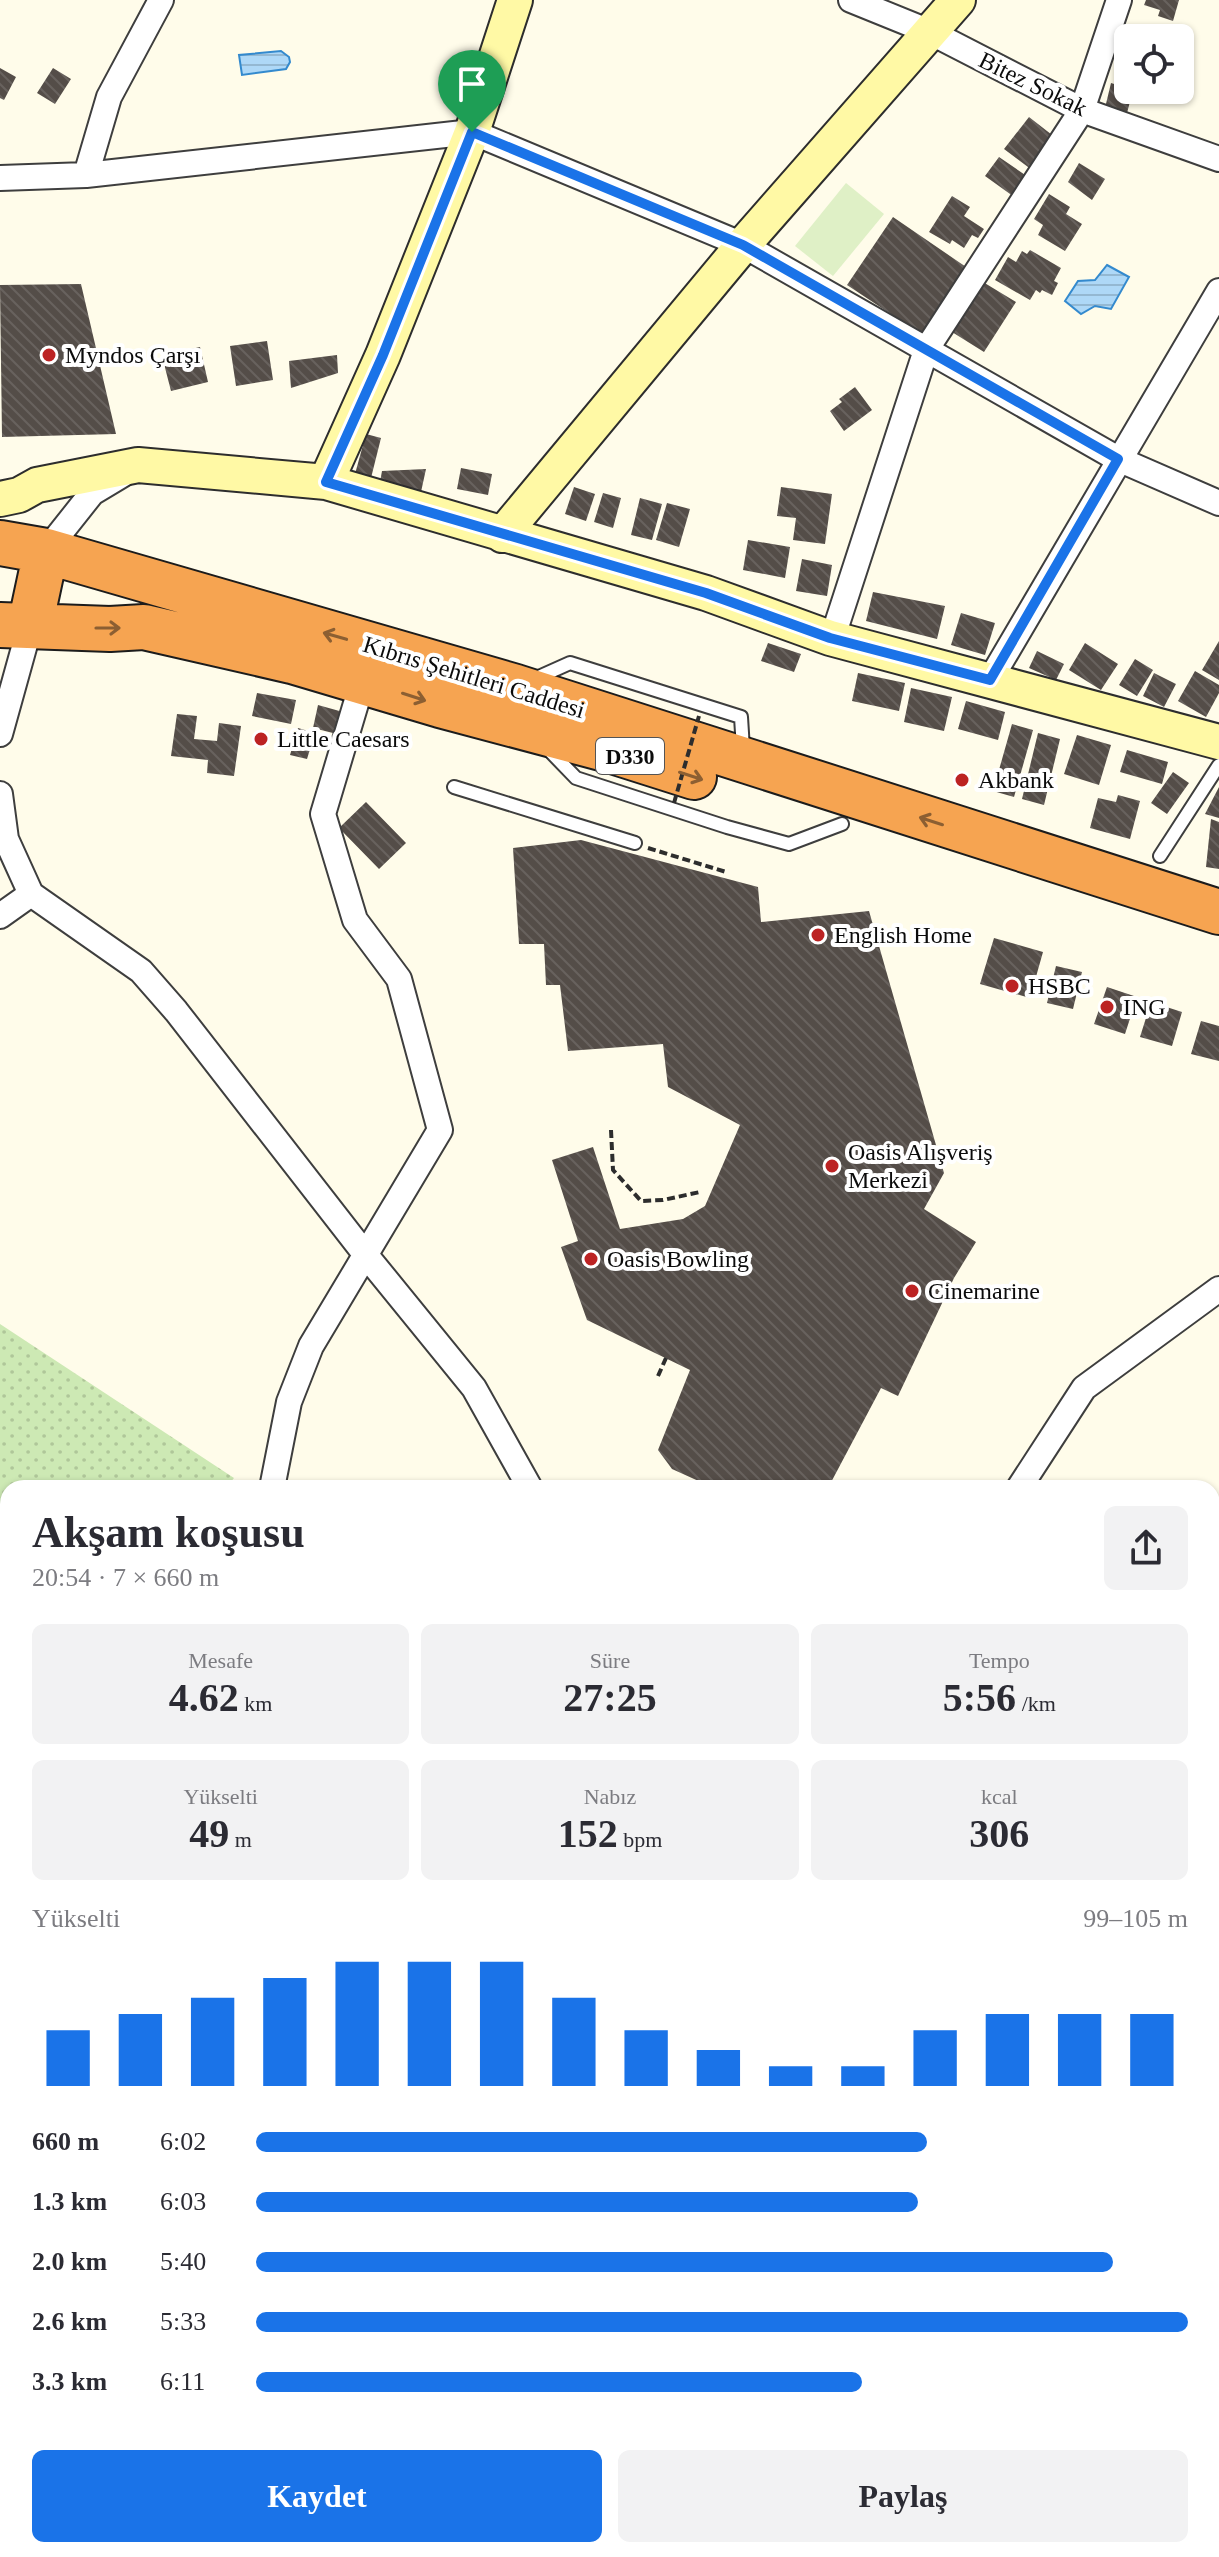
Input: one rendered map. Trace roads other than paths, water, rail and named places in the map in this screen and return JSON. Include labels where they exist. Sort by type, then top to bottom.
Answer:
[{"type":"highway","name":"Kıbrıs Şehitleri Caddesi","points":[[0,543],[46,551],[516,687],[1219,912]]},
{"type":"highway","points":[[15,626],[46,551]]},
{"type":"highway","name":"Kıbrıs Şehitleri Caddesi","points":[[15,626],[144,627],[292,661],[609,750],[1219,942]]},
{"type":"street","points":[[86,175],[109,97],[161,0]]},
{"type":"street","points":[[326,482],[383,355],[472,132],[515,0]]},
{"type":"street","name":"Bitez Sokak","points":[[851,0],[930,32],[1082,110],[1219,159]]},
{"type":"street","points":[[502,535],[743,245],[958,0]]},
{"type":"street","points":[[830,638],[926,350],[1082,110],[1119,0]]},
{"type":"street","points":[[0,178],[86,175],[472,132],[743,245],[1118,459],[1219,503]]},
{"type":"street","points":[[990,680],[1219,291]]},
{"type":"street","points":[[46,551],[92,493],[138,465]]},
{"type":"street","points":[[0,499],[19,495],[37,485],[138,465],[326,482],[706,593],[830,638],[1215,743]]},
{"type":"street","points":[[0,734],[15,626]]},
{"type":"street","points":[[274,1480],[289,1402],[311,1346],[440,1130],[399,979],[355,920],[323,814],[363,680]]},
{"type":"street","points":[[0,794],[6,839],[31,894],[141,971],[176,1011],[365,1254],[474,1388],[526,1480]]},
{"type":"street","points":[[0,916],[31,894]]},
{"type":"street","points":[[1024,1480],[1084,1388],[1219,1289]]},
{"type":"lane","points":[[1160,856],[1215,743]]},
{"type":"lane","points":[[454,787],[639,845]]},
{"type":"water","points":[[281,51],[289,57],[286,69],[242,75],[239,55]]},
{"type":"water","points":[[1107,265],[1129,277],[1111,309],[1095,306],[1081,314],[1065,301],[1078,281],[1095,280]]},
{"type":"place","name":"Myndos Çarşı","points":[[49,355]]},
{"type":"place","name":"Little Caesars","points":[[261,739]]},
{"type":"place","name":"Akbank","points":[[962,780]]},
{"type":"place","name":"English Home","points":[[818,935]]},
{"type":"place","name":"HSBC","points":[[1012,986]]},
{"type":"place","name":"ING","points":[[1107,1007]]},
{"type":"place","name":"Oasis Alışveriş Merkezi","points":[[832,1166]]},
{"type":"place","name":"Oasis Bowling","points":[[591,1259]]},
{"type":"place","name":"Cinemarine","points":[[912,1291]]}]
